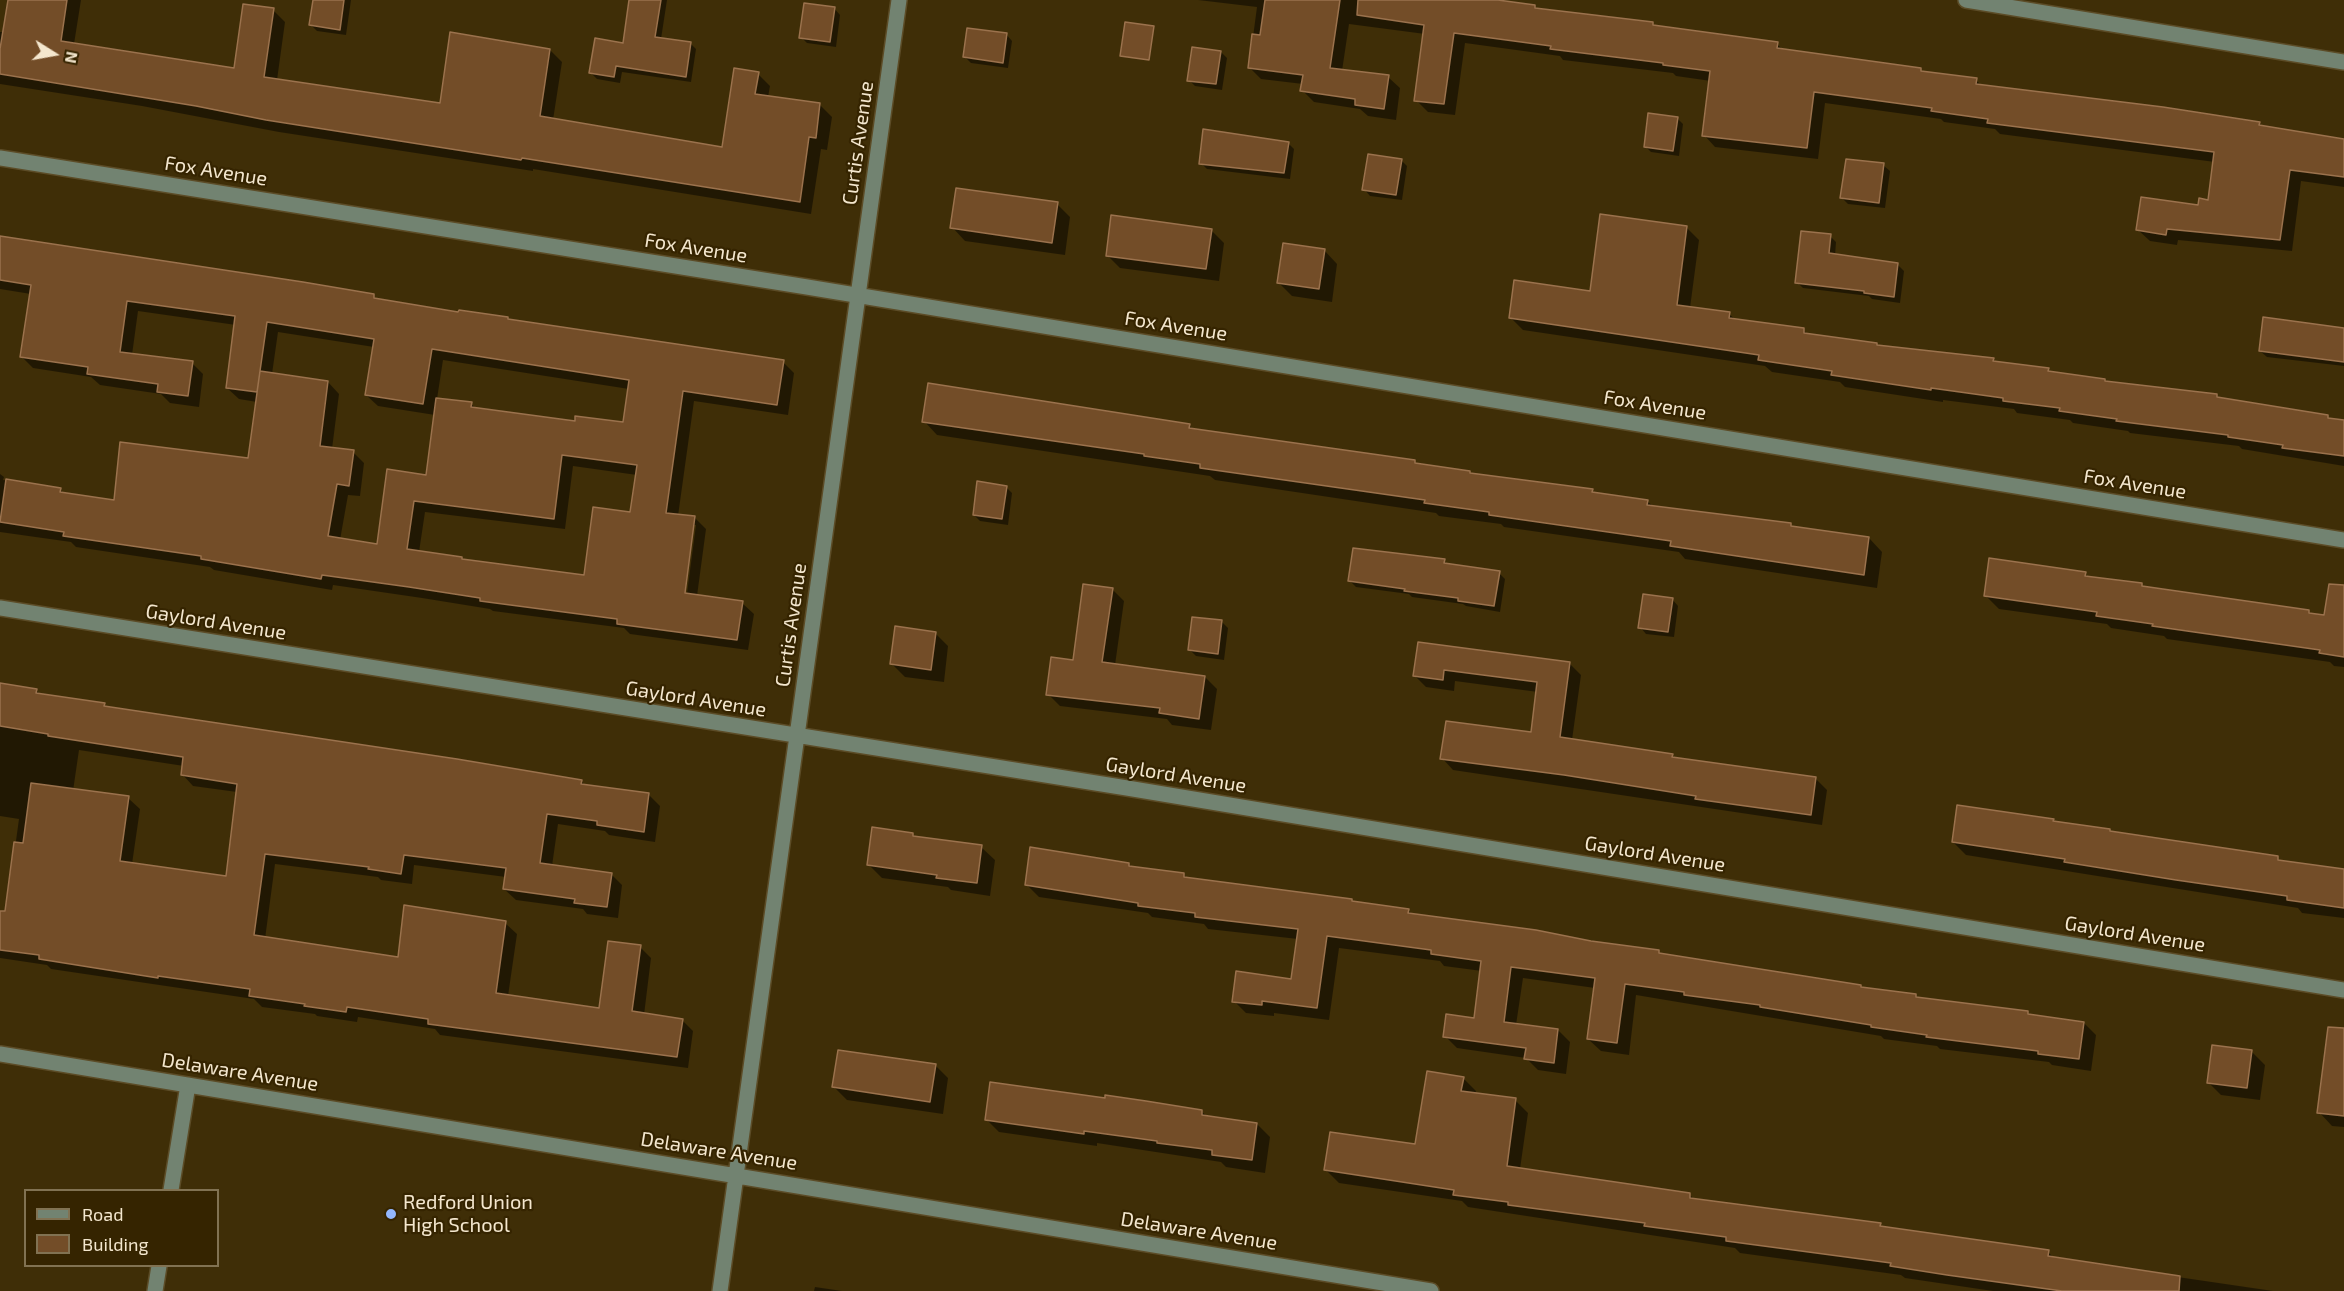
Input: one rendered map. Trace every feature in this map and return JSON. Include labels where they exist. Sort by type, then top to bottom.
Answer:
[{"type":"street","name":"Curtis Avenue","points":[[720,1291],[899,0]]},
{"type":"street","points":[[1966,0],[2344,62]]},
{"type":"street","name":"Fox Avenue","points":[[0,158],[858,295],[2344,540]]},
{"type":"street","name":"Gaylord Avenue","points":[[0,608],[1115,786],[2344,990]]},
{"type":"street","name":"Delaware Avenue","points":[[0,1054],[1431,1291]]},
{"type":"street","points":[[171,1189],[188,1085]]},
{"type":"street","points":[[154,1291],[159,1267]]},
{"type":"building","points":[[8,0],[67,0],[61,41],[234,68],[243,4],[274,8],[264,77],[440,103],[450,32],[550,49],[540,116],[722,147],[734,68],[759,72],[755,94],[820,103],[816,138],[809,137],[800,202],[266,120],[196,106],[0,74],[0,49]]},
{"type":"building","points":[[313,0],[344,0],[340,30],[309,25]]},
{"type":"building","points":[[629,0],[661,0],[655,37],[691,42],[686,77],[616,66],[614,77],[589,73],[595,38],[623,43]]},
{"type":"building","points":[[1265,0],[1340,0],[1330,68],[1389,75],[1384,109],[1355,105],[1355,99],[1300,91],[1303,75],[1248,68],[1252,34],[1260,35]]},
{"type":"building","points":[[1358,0],[1498,0],[1535,5],[1535,8],[1653,22],[1653,25],[1778,42],[1777,48],[1977,78],[1976,84],[2163,107],[2260,122],[2259,125],[2344,139],[2344,177],[2290,170],[2280,240],[2167,229],[2166,235],[2136,230],[2141,197],[2198,205],[2199,198],[2208,200],[2214,152],[1987,123],[1988,119],[1931,111],[1932,108],[1814,92],[1807,148],[1702,136],[1710,71],[1454,33],[1444,104],[1414,101],[1424,25],[1357,15]]},
{"type":"building","points":[[804,3],[835,7],[830,42],[799,38]]},
{"type":"building","points":[[1125,22],[1154,26],[1149,60],[1120,56]]},
{"type":"building","points":[[967,28],[1007,33],[1003,63],[963,57]]},
{"type":"building","points":[[1192,47],[1221,51],[1216,84],[1187,81]]},
{"type":"building","points":[[1648,113],[1678,117],[1673,151],[1644,147]]},
{"type":"building","points":[[1203,129],[1289,142],[1284,173],[1199,164]]},
{"type":"building","points":[[1368,154],[1402,159],[1396,195],[1362,190]]},
{"type":"building","points":[[1846,159],[1884,163],[1879,203],[1840,198]]},
{"type":"building","points":[[956,188],[1058,202],[1052,243],[950,228]]},
{"type":"building","points":[[1600,214],[1687,226],[1677,305],[1730,312],[1729,318],[1804,328],[1804,333],[1877,343],[1877,345],[1994,358],[1993,361],[2049,368],[2048,371],[2105,379],[2105,381],[2217,394],[2217,397],[2328,415],[2328,418],[2344,420],[2344,456],[2282,448],[2283,445],[2228,437],[2228,435],[2116,421],[2117,419],[2059,411],[2060,408],[2003,401],[2003,398],[1831,375],[1832,371],[1758,360],[1759,355],[1509,318],[1514,280],[1590,291]]},
{"type":"building","points":[[1111,215],[1212,229],[1206,269],[1106,256]]},
{"type":"building","points":[[1801,231],[1831,234],[1829,253],[1898,263],[1894,297],[1795,283]]},
{"type":"building","points":[[0,236],[303,282],[374,294],[374,298],[458,312],[459,310],[508,317],[508,319],[784,360],[777,405],[683,391],[666,513],[695,516],[685,593],[743,601],[737,640],[617,624],[617,619],[480,601],[480,598],[409,587],[322,575],[321,579],[201,559],[201,556],[63,536],[64,532],[0,522],[6,479],[61,488],[60,492],[114,500],[120,442],[248,458],[260,371],[257,392],[226,388],[235,316],[127,301],[120,352],[193,361],[188,396],[157,392],[158,384],[87,374],[88,367],[20,357],[31,285],[0,280]],"holes":[[[267,322],[374,339],[365,395],[423,404],[432,349],[629,380],[623,422],[575,416],[575,421],[471,407],[472,402],[436,398],[426,475],[387,469],[377,544],[328,536],[337,484],[349,486],[354,450],[320,446],[328,381],[260,371]],[[562,455],[637,465],[630,512],[593,507],[584,575],[462,559],[462,557],[407,549],[414,501],[554,519]]]},
{"type":"building","points":[[1283,243],[1325,249],[1319,289],[1277,283]]},
{"type":"building","points":[[2263,317],[2344,328],[2344,362],[2259,351]]},
{"type":"building","points":[[928,383],[1190,424],[1189,428],[1415,460],[1415,463],[1470,471],[1470,473],[1593,489],[1592,492],[1648,500],[1647,505],[1791,523],[1791,526],[1869,537],[1864,575],[1670,546],[1671,541],[1489,515],[1489,512],[1424,503],[1425,500],[1200,468],[1200,464],[1144,456],[1144,454],[922,422]]},
{"type":"building","points":[[977,481],[1007,486],[1002,519],[973,515]]},
{"type":"building","points":[[1353,548],[1445,559],[1444,563],[1500,571],[1494,606],[1458,601],[1458,598],[1348,581]]},
{"type":"building","points":[[1989,558],[2086,572],[2085,576],[2309,610],[2309,613],[2324,615],[2329,584],[2344,585],[2344,657],[2319,653],[2320,650],[2096,616],[2097,612],[1984,596]]},
{"type":"building","points":[[1083,584],[1113,588],[1102,662],[1205,676],[1199,719],[1159,713],[1160,708],[1046,695],[1051,657],[1073,660]]},
{"type":"building","points":[[1643,594],[1673,598],[1668,632],[1638,628]]},
{"type":"building","points":[[1192,617],[1222,620],[1218,654],[1188,650]]},
{"type":"building","points":[[895,626],[936,632],[931,670],[890,664]]},
{"type":"building","points":[[1418,642],[1570,662],[1560,737],[1673,754],[1672,757],[1816,777],[1811,815],[1695,799],[1696,796],[1564,775],[1440,759],[1446,721],[1531,732],[1537,682],[1444,670],[1443,680],[1413,676]]},
{"type":"building","points":[[0,683],[37,689],[36,693],[105,703],[104,706],[457,759],[582,780],[581,784],[649,793],[644,832],[597,825],[597,821],[547,814],[540,863],[612,873],[607,907],[574,903],[575,899],[503,889],[506,868],[404,855],[401,874],[368,869],[369,867],[265,854],[254,935],[398,957],[404,905],[506,921],[496,993],[599,1008],[608,941],[641,945],[632,1011],[683,1019],[677,1057],[428,1024],[428,1019],[347,1007],[346,1012],[304,1006],[305,1004],[249,996],[250,989],[158,976],[158,978],[39,959],[39,955],[0,950],[0,911],[5,911],[14,842],[23,843],[31,783],[129,796],[120,861],[226,876],[237,784],[181,775],[183,757],[48,736],[48,734],[0,726]]},
{"type":"building","points":[[1957,805],[2278,856],[2278,860],[2344,869],[2344,908],[2287,900],[2287,896],[2064,862],[2065,859],[1952,842]]},
{"type":"building","points":[[872,827],[913,833],[913,836],[982,845],[977,883],[867,865]]},
{"type":"building","points":[[1030,847],[1129,863],[1129,866],[1184,873],[1184,877],[1352,899],[1352,901],[1409,909],[1408,913],[1536,930],[1591,941],[1659,950],[1659,953],[1916,994],[1916,997],[2028,1011],[2028,1014],[2084,1022],[2079,1059],[2038,1054],[2038,1051],[1926,1037],[1927,1035],[1871,1027],[1871,1025],[1760,1007],[1760,1005],[1684,995],[1684,992],[1625,984],[1617,1043],[1587,1039],[1595,978],[1511,967],[1504,1022],[1558,1029],[1554,1063],[1524,1059],[1526,1048],[1443,1037],[1446,1014],[1474,1018],[1481,961],[1431,954],[1431,950],[1327,936],[1317,1008],[1262,1001],[1262,1005],[1232,1002],[1236,971],[1291,979],[1298,929],[1195,917],[1195,913],[1138,906],[1138,903],[1025,885]]},
{"type":"building","points":[[2328,1027],[2344,1028],[2344,1116],[2317,1113]]},
{"type":"building","points":[[2212,1045],[2252,1050],[2247,1088],[2207,1083]]},
{"type":"building","points":[[838,1050],[936,1064],[930,1102],[832,1087]]},
{"type":"building","points":[[1427,1071],[1464,1077],[1461,1091],[1516,1098],[1507,1166],[1690,1193],[1690,1198],[1881,1223],[1880,1226],[2049,1250],[2048,1256],[2180,1276],[2179,1291],[2062,1291],[1947,1275],[1890,1266],[1891,1263],[1726,1241],[1726,1237],[1644,1226],[1645,1223],[1508,1205],[1508,1202],[1453,1195],[1454,1190],[1324,1170],[1330,1132],[1415,1144]]},
{"type":"building","points":[[990,1082],[1105,1098],[1105,1095],[1146,1101],[1202,1110],[1202,1115],[1257,1123],[1252,1160],[1212,1155],[1212,1150],[1157,1143],[1157,1141],[1084,1131],[1084,1134],[985,1120]]},
{"type":"place","name":"Redford Union High School","points":[[391,1214]]}]
